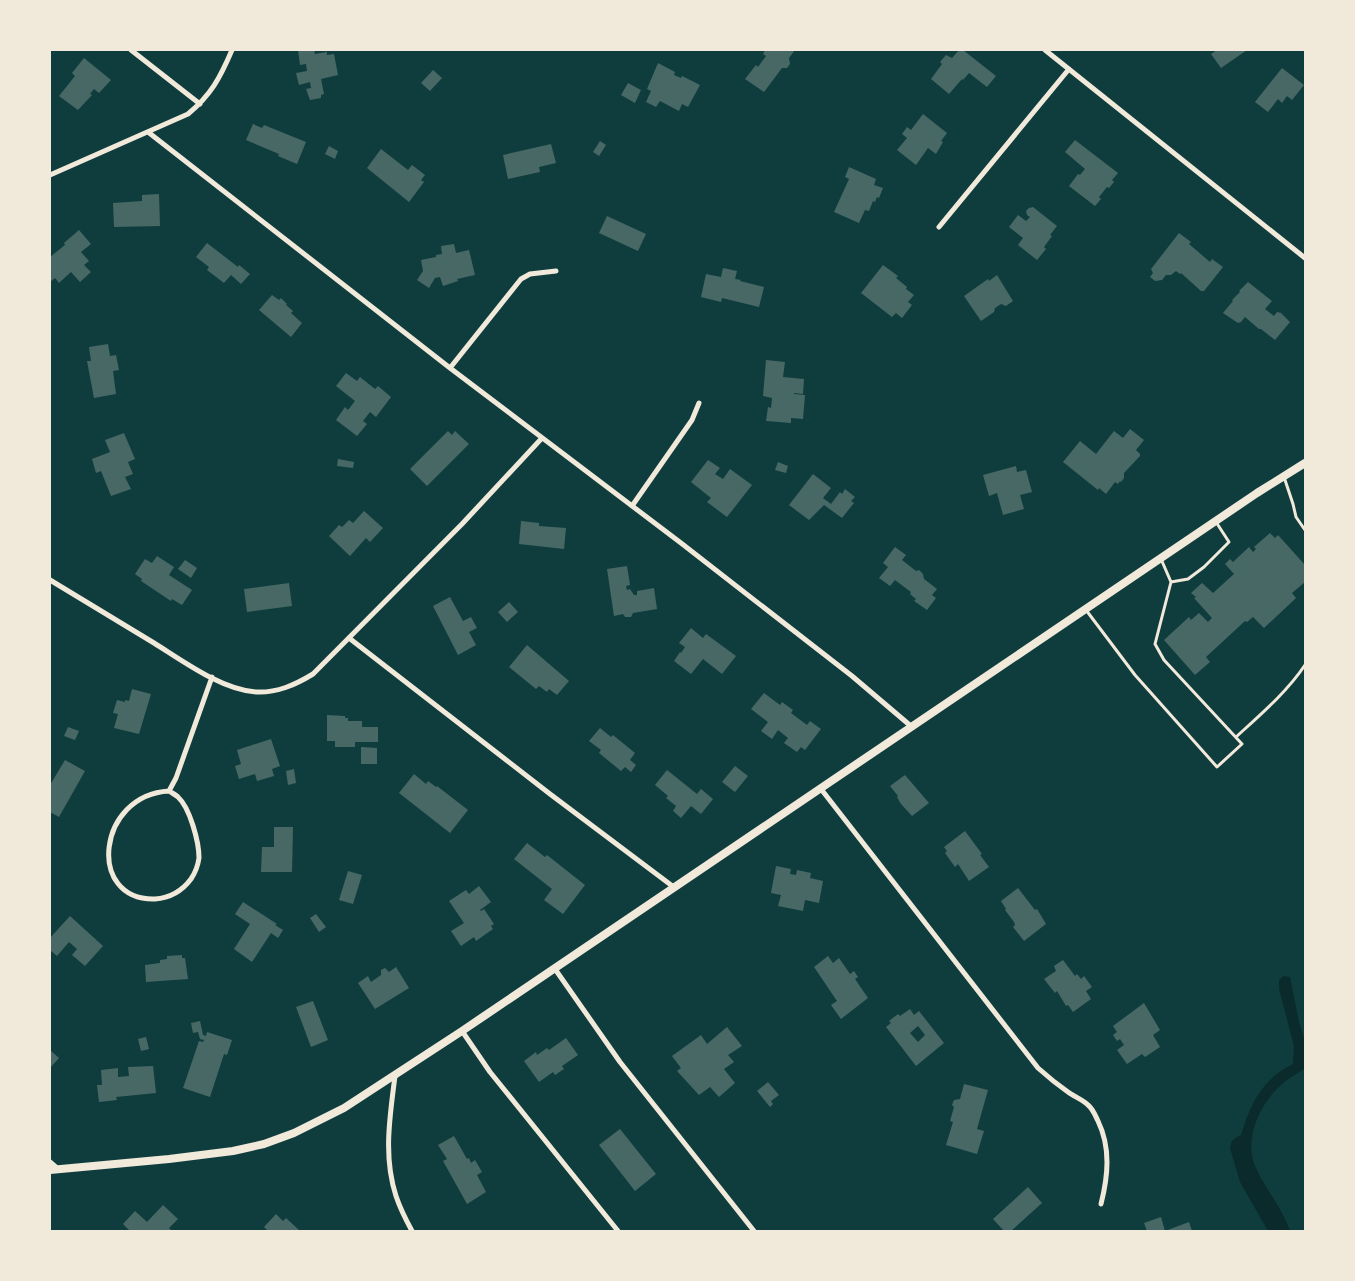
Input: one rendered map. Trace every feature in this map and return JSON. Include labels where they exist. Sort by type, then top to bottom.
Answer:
[{"type":"street","points":[[131,50],[200,104]]},
{"type":"street","points":[[50,175],[188,114],[211,92],[232,50]]},
{"type":"street","points":[[1045,50],[1305,258]]},
{"type":"street","points":[[939,227],[1069,69]]},
{"type":"street","points":[[148,132],[450,368],[852,676],[912,727]]},
{"type":"street","points":[[450,368],[521,280],[530,274],[556,271]]},
{"type":"street","points":[[632,506],[692,420],[699,403]]},
{"type":"street","points":[[50,580],[229,686],[255,692],[269,692],[286,688],[313,674],[462,524],[542,438]]},
{"type":"street","points":[[50,1162],[54,1170],[233,1151],[264,1144],[294,1133],[344,1108],[462,1032],[1215,521],[1305,463]]},
{"type":"street","points":[[349,638],[675,888]]},
{"type":"street","points":[[168,791],[176,778],[212,677]]},
{"type":"street","points":[[821,789],[1038,1068],[1064,1090],[1088,1104],[1094,1112],[1102,1129],[1108,1164],[1105,1187],[1100,1204]]},
{"type":"street","points":[[168,791],[179,798],[185,807],[193,825],[198,844],[199,859],[193,877],[185,887],[175,894],[163,898],[148,899],[136,896],[117,881],[111,870],[108,856],[109,842],[113,828],[128,808],[140,800],[168,791]]},
{"type":"street","points":[[554,969],[620,1062],[754,1231]]},
{"type":"street","points":[[462,1032],[490,1072],[618,1231]]},
{"type":"street","points":[[395,1076],[388,1151],[390,1174],[396,1196],[412,1231]]},
{"type":"lane","points":[[1284,476],[1296,517],[1305,530]]},
{"type":"lane","points":[[1171,582],[1188,579],[1204,567],[1229,542],[1215,521]]},
{"type":"lane","points":[[1085,610],[1135,675],[1217,767],[1242,744],[1164,660],[1155,644],[1171,582],[1161,558]]},
{"type":"lane","points":[[1236,737],[1297,677],[1305,665]]},
{"type":"water","points":[[1283,976],[1290,977],[1299,1022],[1305,1041],[1305,1068],[1286,1081],[1272,1094],[1260,1113],[1253,1134],[1251,1145],[1255,1166],[1283,1214],[1290,1231],[1268,1231],[1240,1182],[1230,1148],[1233,1140],[1241,1135],[1253,1103],[1259,1093],[1273,1077],[1293,1064],[1294,1046],[1279,989],[1279,980]]},
{"type":"building","points":[[298,50],[314,50],[315,54],[327,52],[327,55],[334,54],[338,75],[321,79],[324,94],[321,95],[321,98],[310,100],[306,89],[311,88],[310,82],[299,85],[296,73],[307,71],[306,64],[300,65]]},
{"type":"building","points":[[765,50],[795,50],[789,58],[790,64],[787,68],[782,68],[764,92],[745,79],[756,65],[758,67],[766,56],[763,54]]},
{"type":"building","points":[[959,50],[963,50],[996,76],[987,87],[969,73],[949,94],[931,79],[946,55],[952,58]]},
{"type":"building","points":[[1217,50],[1247,50],[1221,68],[1211,54]]},
{"type":"building","points":[[84,58],[111,80],[99,93],[94,89],[90,94],[92,95],[78,110],[59,96],[75,76],[72,73]]},
{"type":"building","points":[[658,63],[675,72],[674,75],[681,78],[682,76],[700,85],[688,107],[682,104],[679,111],[660,101],[656,107],[646,102],[651,91],[647,89]]},
{"type":"building","points":[[1282,68],[1304,85],[1292,100],[1287,96],[1282,103],[1278,99],[1268,112],[1255,102]]},
{"type":"building","points":[[433,70],[442,78],[430,91],[421,83]]},
{"type":"building","points":[[628,83],[641,90],[635,103],[621,95]]},
{"type":"building","points":[[923,114],[947,133],[941,141],[943,142],[936,154],[928,148],[916,165],[897,150],[907,138],[902,134],[907,127],[911,130]]},
{"type":"building","points":[[253,124],[262,128],[264,125],[306,142],[297,164],[246,140]]},
{"type":"building","points":[[1075,140],[1118,173],[1112,180],[1114,182],[1099,197],[1101,199],[1095,206],[1069,186],[1078,174],[1080,175],[1085,169],[1065,152]]},
{"type":"building","points":[[600,141],[606,145],[599,156],[593,152]]},
{"type":"building","points":[[551,144],[556,163],[539,167],[540,172],[508,179],[503,155]]},
{"type":"building","points":[[329,146],[338,151],[335,159],[325,154]]},
{"type":"building","points":[[381,149],[408,170],[412,165],[425,175],[421,180],[424,182],[409,202],[367,168]]},
{"type":"building","points":[[849,167],[876,179],[874,185],[883,188],[879,198],[877,197],[875,202],[873,201],[869,211],[865,210],[859,223],[834,212],[849,179],[845,177]]},
{"type":"building","points":[[159,194],[160,226],[114,227],[113,203],[142,201],[142,195]]},
{"type":"building","points":[[1033,207],[1057,226],[1044,247],[1046,249],[1037,260],[1018,245],[1023,238],[1009,227],[1018,215],[1026,221],[1030,217],[1026,211]]},
{"type":"building","points":[[607,216],[646,234],[638,251],[599,233]]},
{"type":"building","points":[[79,230],[91,244],[81,252],[89,261],[84,265],[91,272],[80,282],[71,272],[59,283],[55,278],[50,282],[50,257]]},
{"type":"building","points":[[1179,233],[1191,242],[1189,244],[1210,262],[1212,259],[1223,267],[1204,291],[1201,291],[1181,273],[1176,271],[1171,275],[1166,275],[1162,280],[1155,281],[1150,277],[1153,273],[1151,269]]},
{"type":"building","points":[[207,243],[250,274],[241,284],[231,275],[224,283],[207,270],[209,267],[196,257]]},
{"type":"building","points":[[454,244],[456,253],[469,250],[475,275],[457,279],[458,281],[443,286],[440,277],[435,278],[429,288],[417,280],[423,271],[421,260],[442,254],[441,246]]},
{"type":"building","points":[[883,265],[898,276],[896,278],[914,295],[908,302],[912,305],[902,318],[896,313],[892,317],[861,293]]},
{"type":"building","points":[[723,268],[737,271],[735,279],[764,287],[759,307],[722,298],[721,302],[701,297],[706,274],[721,277]]},
{"type":"building","points":[[997,275],[1013,301],[1006,306],[1001,304],[995,308],[994,312],[981,321],[964,296]]},
{"type":"building","points":[[1248,282],[1272,301],[1265,309],[1274,316],[1277,312],[1281,313],[1290,322],[1275,340],[1245,317],[1238,323],[1223,313]]},
{"type":"building","points":[[272,295],[279,300],[281,298],[293,311],[291,313],[302,323],[291,337],[259,310]]},
{"type":"building","points":[[108,344],[110,356],[116,355],[119,370],[113,371],[116,394],[94,398],[87,361],[91,361],[89,347]]},
{"type":"building","points":[[766,360],[785,362],[783,377],[804,379],[803,394],[794,393],[805,395],[803,419],[791,418],[791,423],[766,421],[768,407],[771,408],[772,398],[763,396]]},
{"type":"building","points":[[346,373],[357,381],[360,377],[375,389],[378,386],[391,397],[376,417],[370,412],[363,421],[367,424],[357,436],[336,420],[345,407],[348,410],[355,401],[336,386]]},
{"type":"building","points":[[1130,429],[1144,440],[1136,450],[1140,456],[1124,473],[1124,478],[1121,482],[1118,484],[1115,482],[1106,494],[1099,488],[1098,490],[1063,462],[1080,441],[1096,454],[1114,431],[1123,438]]},
{"type":"building","points":[[448,431],[452,435],[455,431],[469,444],[427,486],[410,469]]},
{"type":"building","points":[[124,433],[135,459],[128,462],[133,474],[125,477],[131,489],[111,496],[101,471],[96,473],[92,459],[110,452],[105,440]]},
{"type":"building","points":[[338,459],[354,462],[353,468],[337,466]]},
{"type":"building","points":[[708,460],[720,468],[715,474],[723,479],[730,469],[752,485],[727,517],[707,502],[711,498],[691,482]]},
{"type":"building","points":[[778,462],[788,466],[786,473],[775,470]]},
{"type":"building","points":[[1016,466],[1017,472],[1026,470],[1032,492],[1020,495],[1024,509],[1003,515],[997,493],[989,496],[983,475]]},
{"type":"building","points":[[813,474],[831,488],[823,498],[831,504],[840,492],[842,494],[845,489],[855,497],[851,501],[854,503],[842,518],[824,505],[809,520],[789,505]]},
{"type":"building","points":[[364,511],[383,528],[370,542],[366,538],[350,556],[329,536],[339,525],[342,527],[349,520],[353,523]]},
{"type":"building","points":[[521,521],[539,523],[539,526],[566,528],[564,549],[519,544]]},
{"type":"building","points":[[1270,533],[1275,538],[1278,535],[1305,565],[1305,582],[1292,593],[1296,598],[1264,628],[1253,617],[1247,622],[1245,621],[1206,657],[1210,662],[1195,675],[1164,640],[1189,617],[1191,620],[1199,613],[1208,622],[1212,618],[1191,593],[1202,583],[1213,593],[1234,574],[1225,564],[1230,559],[1233,562],[1249,547],[1253,552],[1256,549],[1254,547]]},
{"type":"building","points":[[895,547],[906,555],[902,560],[916,571],[919,570],[923,574],[924,579],[937,589],[932,595],[936,598],[927,610],[914,601],[916,599],[910,594],[911,592],[895,580],[890,586],[879,578],[888,567],[883,563]]},
{"type":"building","points":[[157,556],[174,567],[169,575],[192,590],[182,605],[172,599],[171,601],[141,581],[142,579],[135,574],[145,559],[152,563]]},
{"type":"building","points":[[185,560],[197,568],[191,578],[178,569]]},
{"type":"building","points":[[627,566],[630,585],[626,586],[627,590],[630,589],[634,595],[637,595],[637,591],[654,588],[657,609],[633,613],[631,617],[625,617],[623,614],[614,616],[607,569]]},
{"type":"building","points":[[289,583],[292,606],[247,612],[244,589]]},
{"type":"building","points":[[450,597],[463,621],[471,617],[477,628],[469,632],[476,645],[458,655],[433,606]]},
{"type":"building","points":[[509,602],[518,612],[507,622],[498,612]]},
{"type":"building","points":[[691,628],[703,638],[706,634],[736,656],[722,674],[703,659],[691,674],[674,661],[685,647],[679,643]]},
{"type":"building","points":[[527,645],[569,681],[557,695],[549,689],[547,692],[539,686],[536,689],[509,667]]},
{"type":"building","points":[[132,689],[151,694],[139,734],[114,728],[118,714],[113,713],[117,700],[129,701]]},
{"type":"building","points":[[764,693],[780,705],[782,702],[793,710],[791,713],[807,725],[810,721],[821,729],[805,750],[801,747],[797,752],[784,743],[788,738],[778,730],[772,739],[761,731],[768,722],[751,709]]},
{"type":"building","points":[[327,715],[345,716],[345,718],[348,718],[348,721],[362,721],[362,727],[378,727],[378,742],[355,742],[355,747],[335,747],[335,741],[327,741]]},
{"type":"building","points":[[68,727],[79,731],[75,740],[64,736]]},
{"type":"building","points":[[600,728],[611,737],[613,735],[635,753],[630,760],[636,765],[631,772],[625,767],[621,771],[599,753],[601,750],[589,741]]},
{"type":"building","points":[[271,739],[280,766],[272,769],[274,776],[257,781],[255,774],[239,779],[235,766],[241,764],[237,750]]},
{"type":"building","points":[[361,747],[377,748],[377,764],[361,764]]},
{"type":"building","points":[[65,760],[85,771],[59,817],[50,812],[50,785]]},
{"type":"building","points":[[735,766],[748,776],[735,792],[722,782]]},
{"type":"building","points":[[294,769],[296,783],[288,785],[286,771]]},
{"type":"building","points":[[667,770],[697,794],[701,789],[713,799],[701,814],[691,806],[681,818],[673,811],[676,806],[655,785]]},
{"type":"building","points":[[414,774],[426,784],[428,781],[437,786],[468,810],[450,833],[399,793]]},
{"type":"building","points":[[905,775],[929,803],[912,816],[901,804],[898,796],[890,786]]},
{"type":"building","points":[[274,827],[293,827],[292,872],[261,872],[262,847],[274,847]]},
{"type":"building","points":[[965,831],[989,867],[969,881],[958,864],[955,867],[945,853],[947,851],[944,847]]},
{"type":"building","points":[[527,843],[545,857],[547,855],[585,885],[563,914],[544,900],[552,889],[514,859]]},
{"type":"building","points":[[776,866],[791,869],[790,874],[796,875],[797,870],[811,873],[810,878],[823,881],[819,903],[805,900],[803,911],[778,906],[781,895],[771,893]]},
{"type":"building","points":[[348,871],[362,875],[353,904],[339,900]]},
{"type":"building","points":[[479,886],[491,902],[480,910],[484,909],[494,924],[491,926],[493,929],[476,941],[474,937],[461,946],[451,931],[464,923],[449,901],[466,890],[469,894]]},
{"type":"building","points":[[1018,888],[1035,910],[1037,909],[1046,924],[1024,941],[1013,927],[1015,925],[1014,922],[1001,901]]},
{"type":"building","points":[[243,902],[283,930],[278,938],[271,933],[252,962],[234,949],[250,924],[235,914]]},
{"type":"building","points":[[316,914],[326,927],[319,932],[310,918]]},
{"type":"building","points":[[70,916],[103,946],[85,966],[72,955],[77,949],[69,942],[57,956],[50,950],[50,938]]},
{"type":"building","points":[[182,955],[182,958],[185,958],[188,979],[146,982],[145,965],[160,963],[160,960],[167,959],[167,956]]},
{"type":"building","points":[[828,956],[833,963],[839,958],[850,974],[854,971],[858,977],[855,979],[868,998],[841,1019],[831,1005],[837,1001],[814,967]]},
{"type":"building","points":[[1063,960],[1075,976],[1077,974],[1081,979],[1084,976],[1092,987],[1086,991],[1091,999],[1073,1012],[1068,1005],[1066,1006],[1057,991],[1055,993],[1044,979],[1056,971],[1054,966]]},
{"type":"building","points":[[396,967],[409,988],[375,1009],[358,983],[368,976],[371,982],[381,975],[381,970],[385,968],[389,972]]},
{"type":"building","points":[[313,1001],[328,1040],[311,1047],[296,1007]]},
{"type":"building","points":[[1144,1003],[1160,1030],[1153,1035],[1160,1047],[1145,1057],[1142,1054],[1127,1064],[1117,1050],[1124,1045],[1120,1039],[1117,1041],[1113,1035],[1117,1032],[1113,1026]]},
{"type":"building","points":[[910,1009],[914,1015],[919,1011],[944,1043],[916,1066],[886,1027],[891,1023],[889,1021],[898,1014],[900,1016]],"holes":[[[918,1026],[925,1035],[918,1042],[910,1033]]]},
{"type":"building","points":[[200,1021],[203,1035],[206,1036],[207,1032],[232,1040],[227,1055],[224,1054],[210,1097],[183,1088],[199,1041],[203,1042],[204,1040],[200,1039],[198,1032],[193,1033],[191,1023]]},
{"type":"building","points":[[727,1027],[742,1046],[728,1055],[734,1062],[724,1069],[735,1083],[719,1097],[710,1087],[699,1095],[677,1071],[681,1068],[672,1056],[701,1035],[707,1044]]},
{"type":"building","points":[[146,1037],[149,1049],[141,1051],[138,1039]]},
{"type":"building","points":[[566,1038],[578,1055],[562,1066],[564,1069],[555,1075],[553,1072],[539,1082],[524,1061],[536,1052],[537,1055],[547,1048],[549,1050]]},
{"type":"building","points":[[50,1050],[59,1058],[50,1068]]},
{"type":"building","points":[[153,1066],[156,1093],[116,1097],[117,1100],[99,1102],[97,1085],[102,1085],[101,1070],[118,1068],[118,1077],[129,1076],[128,1067]]},
{"type":"building","points":[[768,1082],[779,1095],[771,1101],[773,1104],[770,1107],[757,1091]]},
{"type":"building","points":[[964,1084],[988,1090],[977,1129],[984,1131],[977,1154],[946,1145],[953,1122],[950,1121],[954,1107],[952,1105],[954,1100],[960,1099]]},
{"type":"building","points":[[620,1129],[656,1174],[635,1191],[599,1145]]},
{"type":"building","points":[[454,1136],[467,1159],[469,1158],[471,1163],[475,1160],[482,1172],[477,1175],[486,1192],[467,1204],[443,1161],[447,1159],[438,1145]]},
{"type":"building","points":[[1028,1187],[1042,1203],[1011,1231],[1004,1231],[993,1219]]},
{"type":"building","points":[[163,1205],[178,1219],[169,1228],[172,1231],[130,1231],[123,1224],[135,1211],[147,1222]]},
{"type":"building","points":[[276,1214],[283,1221],[286,1218],[300,1231],[268,1231],[264,1227]]},
{"type":"building","points":[[1161,1217],[1165,1231],[1147,1231],[1144,1223]]},
{"type":"building","points":[[1189,1222],[1192,1231],[1165,1231]]}]
